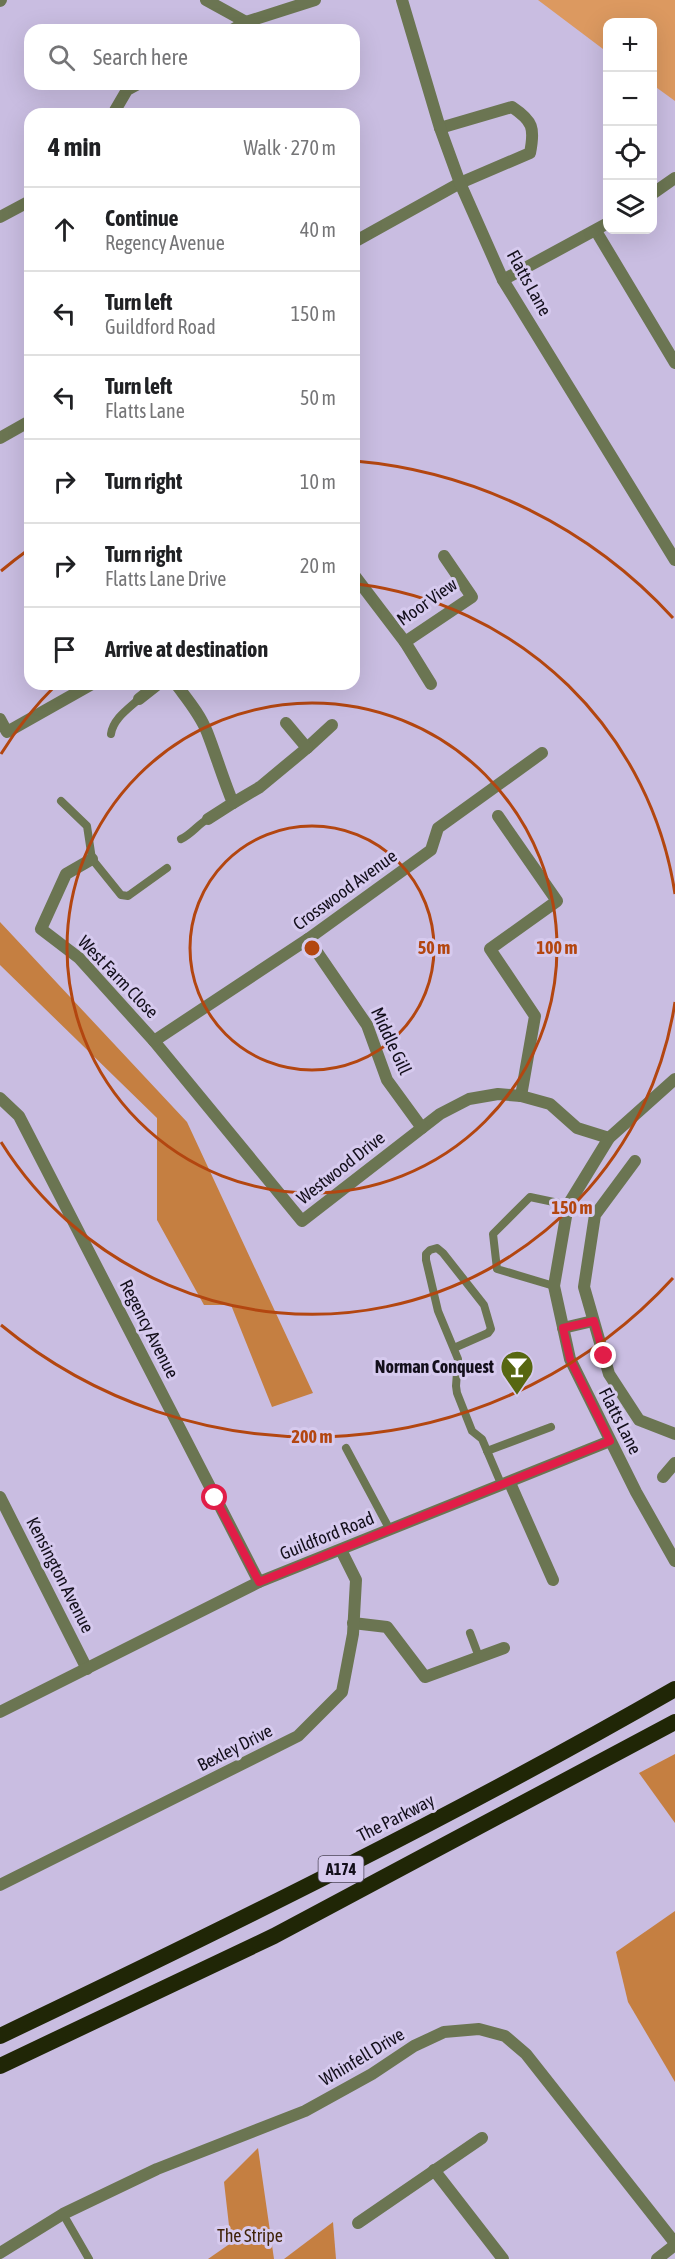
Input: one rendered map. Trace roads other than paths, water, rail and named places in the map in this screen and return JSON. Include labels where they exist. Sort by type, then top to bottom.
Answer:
[{"type":"highway","name":"The Parkway","points":[[0,2036],[264,1908],[473,1800],[675,1689]]},
{"type":"highway","name":"A174","points":[[0,2066],[274,1936],[675,1722]]},
{"type":"street","points":[[206,0],[246,22]]},
{"type":"street","points":[[242,24],[315,0]]},
{"type":"street","name":"Flatts Lane","points":[[402,0],[440,128],[460,183],[503,280],[675,560]]},
{"type":"street","points":[[116,108],[127,90]]},
{"type":"street","points":[[360,239],[460,183],[530,153],[534,134],[525,116],[512,107],[440,128]]},
{"type":"street","points":[[657,191],[675,178]]},
{"type":"street","points":[[0,217],[24,204]]},
{"type":"street","points":[[503,280],[603,226]]},
{"type":"street","points":[[596,231],[675,363]]},
{"type":"street","points":[[0,438],[24,424]]},
{"type":"street","name":"Moor View","points":[[360,583],[405,642],[472,597],[444,556]]},
{"type":"street","points":[[405,642],[430,684]]},
{"type":"street","points":[[0,719],[7,732],[81,690]]},
{"type":"street","points":[[140,699],[151,690]]},
{"type":"street","points":[[180,690],[207,731],[233,803]]},
{"type":"street","points":[[286,723],[307,748]]},
{"type":"street","points":[[208,819],[260,787],[332,725]]},
{"type":"street","name":"Crosswood Avenue","points":[[154,1041],[308,939],[431,850],[438,828],[542,753]]},
{"type":"street","points":[[498,816],[557,901],[490,949],[535,1016],[521,1096]]},
{"type":"street","name":"West Farm Close","points":[[92,860],[66,874],[41,929],[79,958],[154,1041]]},
{"type":"street","name":"Middle Gill","points":[[308,939],[367,1025],[387,1080],[422,1128]]},
{"type":"street","name":"Westwood Drive","points":[[154,1041],[302,1221],[440,1114],[469,1099],[498,1094],[521,1096],[550,1104],[577,1128],[609,1138]]},
{"type":"street","name":"Flatts Lane","points":[[675,1079],[609,1138],[568,1205],[554,1286],[570,1359],[610,1441],[675,1562]]},
{"type":"street","name":"Regency Avenue","points":[[0,1098],[19,1116],[259,1582]]},
{"type":"street","points":[[635,1161],[595,1215],[584,1287],[609,1374],[639,1420],[675,1434]]},
{"type":"street","points":[[563,1328],[594,1321]]},
{"type":"street","name":"Guildford Road","points":[[0,1713],[259,1582],[506,1485],[610,1441]]},
{"type":"street","points":[[663,1477],[675,1463]]},
{"type":"street","points":[[506,1485],[553,1580]]},
{"type":"street","name":"Kensington Avenue","points":[[0,1497],[87,1669]]},
{"type":"street","name":"Bexley Drive","points":[[0,1885],[298,1736],[342,1692],[353,1623],[356,1580],[341,1550]]},
{"type":"street","points":[[353,1623],[387,1627],[425,1677],[504,1648]]},
{"type":"street","name":"Whinfell Drive","points":[[0,2253],[63,2214],[157,2169],[305,2111],[372,2074],[414,2046],[444,2032],[479,2029],[506,2036],[526,2054],[675,2244]]},
{"type":"street","points":[[358,2223],[482,2138]]},
{"type":"street","points":[[434,2170],[503,2259]]},
{"type":"street","points":[[657,2259],[675,2244]]},
{"type":"lane","points":[[111,734],[112,726],[140,699]]},
{"type":"lane","points":[[62,801],[87,826],[92,860],[124,897],[128,897],[167,868]]},
{"type":"lane","points":[[181,839],[191,834],[201,822],[208,819]]},
{"type":"lane","points":[[554,1286],[497,1269],[493,1234],[530,1197],[568,1205]]},
{"type":"lane","points":[[454,1348],[488,1333],[491,1329],[484,1305],[437,1248],[426,1254],[426,1260],[438,1311],[454,1348],[459,1368],[456,1380],[457,1393],[472,1431],[482,1439],[506,1485]]},
{"type":"lane","points":[[487,1451],[551,1427]]},
{"type":"lane","points":[[346,1448],[390,1530]]},
{"type":"lane","points":[[470,1633],[478,1657]]},
{"type":"lane","points":[[63,2214],[89,2259]]},
{"type":"place","name":"Norman Conquest","points":[[517,1396]]},
{"type":"park label","name":"The Stripe","points":[[250,2236]]}]
